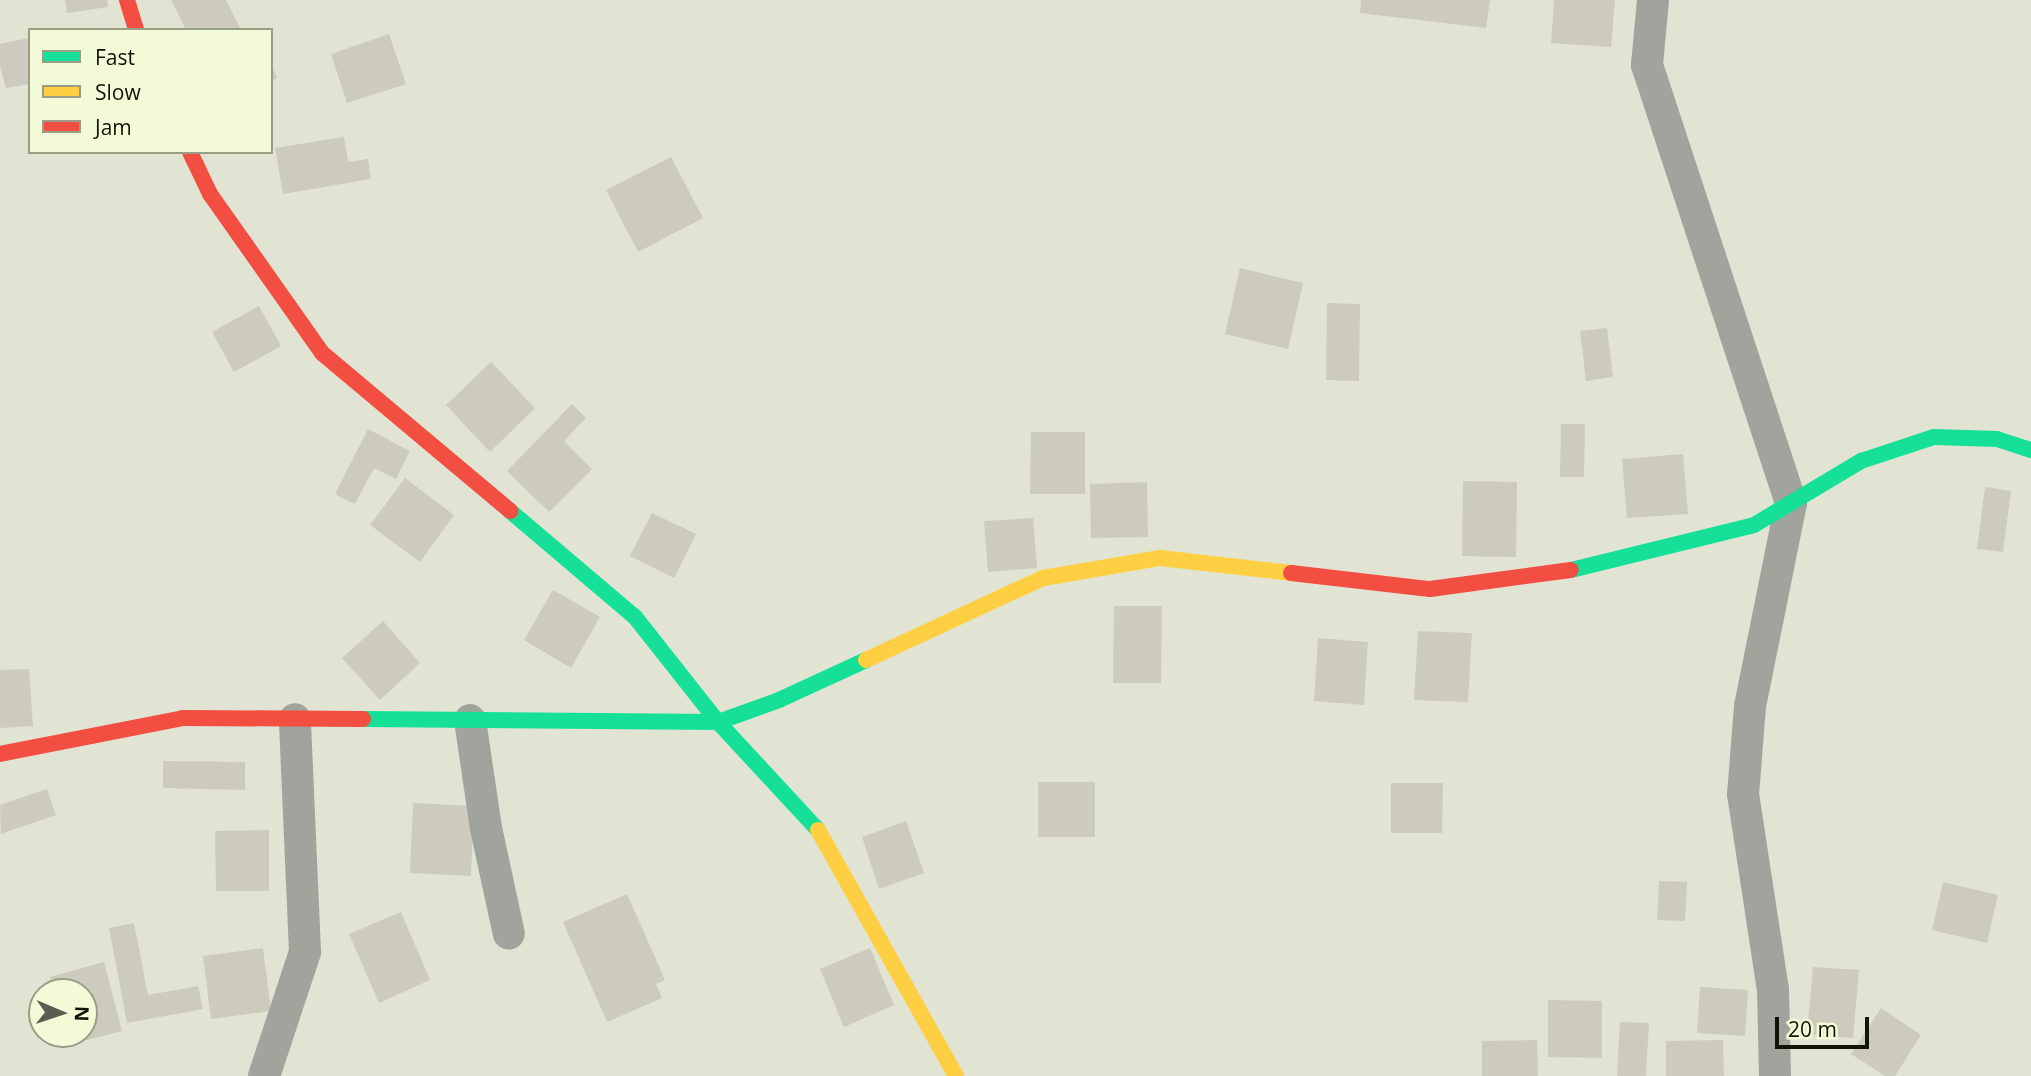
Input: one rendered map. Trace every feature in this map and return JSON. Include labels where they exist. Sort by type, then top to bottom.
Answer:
[{"type":"street","points":[[127,0],[135,28]]},
{"type":"street","points":[[1653,0],[1647,65],[1791,503],[1750,706],[1743,794],[1773,989],[1775,1076]]},
{"type":"street","points":[[191,154],[210,194],[322,353],[635,617],[718,722],[822,834],[956,1076]]},
{"type":"street","points":[[0,754],[183,718],[718,722],[779,700],[1043,578],[1160,558],[1430,589],[1588,568],[1754,525],[1861,461],[1934,437],[1997,439],[2031,450]]},
{"type":"street","points":[[264,1076],[305,952],[295,719]]},
{"type":"street","points":[[470,720],[486,828],[509,934]]},
{"type":"building","points":[[65,0],[107,0],[108,7],[67,13]]},
{"type":"building","points":[[171,0],[226,0],[240,28],[185,28]]},
{"type":"building","points":[[1361,0],[1490,0],[1486,28],[1360,13]]},
{"type":"building","points":[[1554,0],[1615,0],[1611,47],[1551,43]]},
{"type":"building","points":[[389,34],[406,84],[347,103],[331,54]]},
{"type":"building","points":[[28,38],[28,84],[6,88],[0,66],[0,44]]},
{"type":"building","points":[[344,137],[348,162],[368,159],[371,179],[283,194],[275,148]]},
{"type":"building","points":[[671,157],[703,218],[638,252],[606,190]]},
{"type":"building","points":[[1240,268],[1303,283],[1288,349],[1225,334]]},
{"type":"building","points":[[1327,303],[1360,304],[1359,381],[1326,380]]},
{"type":"building","points":[[259,306],[281,346],[234,372],[212,332]]},
{"type":"building","points":[[1607,328],[1613,377],[1586,381],[1580,331]]},
{"type":"building","points":[[491,362],[535,408],[490,452],[446,405]]},
{"type":"building","points":[[572,404],[586,418],[564,441],[592,469],[549,512],[507,471]]},
{"type":"building","points":[[1561,424],[1585,424],[1584,477],[1560,477]]},
{"type":"building","points":[[368,429],[410,451],[396,479],[374,468],[355,504],[335,494]]},
{"type":"building","points":[[1031,432],[1085,432],[1085,494],[1030,494]]},
{"type":"building","points":[[1683,454],[1688,514],[1627,518],[1622,459]]},
{"type":"building","points":[[405,478],[454,515],[420,562],[370,525]]},
{"type":"building","points":[[1463,481],[1517,482],[1516,557],[1462,556]]},
{"type":"building","points":[[1147,482],[1148,537],[1091,538],[1090,484]]},
{"type":"building","points":[[1985,487],[2011,491],[2003,552],[1977,549]]},
{"type":"building","points":[[652,513],[696,534],[674,578],[630,556]]},
{"type":"building","points":[[1033,518],[1037,568],[988,572],[984,521]]},
{"type":"building","points":[[553,590],[600,617],[571,668],[524,640]]},
{"type":"building","points":[[1114,606],[1162,606],[1161,683],[1113,683]]},
{"type":"building","points":[[383,621],[420,663],[380,700],[342,658]]},
{"type":"building","points":[[1418,631],[1472,633],[1468,702],[1414,700]]},
{"type":"building","points":[[1318,638],[1368,642],[1364,705],[1314,701]]},
{"type":"building","points":[[29,669],[33,726],[0,728],[0,670]]},
{"type":"building","points":[[163,761],[245,762],[245,790],[163,788]]},
{"type":"building","points":[[1038,782],[1095,782],[1095,837],[1038,837]]},
{"type":"building","points":[[1391,783],[1443,783],[1442,833],[1391,833]]},
{"type":"building","points":[[47,789],[56,815],[1,834],[0,805]]},
{"type":"building","points":[[413,803],[474,806],[471,876],[410,873]]},
{"type":"building","points":[[906,821],[924,873],[879,889],[862,837]]},
{"type":"building","points":[[269,830],[269,891],[216,891],[215,831]]},
{"type":"building","points":[[1659,881],[1687,882],[1685,921],[1657,920]]},
{"type":"building","points":[[1943,882],[1998,895],[1987,943],[1932,930]]},
{"type":"building","points":[[627,894],[665,980],[656,984],[662,998],[607,1022],[563,922]]},
{"type":"building","points":[[401,912],[430,980],[379,1003],[349,934]]},
{"type":"building","points":[[134,923],[148,995],[198,986],[203,1009],[127,1023],[109,928]]},
{"type":"building","points":[[263,948],[271,1011],[211,1019],[203,956]]},
{"type":"building","points":[[870,948],[894,1005],[844,1027],[820,969]]},
{"type":"building","points":[[104,962],[122,1031],[98,1037],[98,978],[50,977]]},
{"type":"building","points":[[1813,967],[1859,970],[1853,1038],[1807,1034]]},
{"type":"building","points":[[1700,987],[1748,990],[1745,1036],[1697,1033]]},
{"type":"building","points":[[1548,1000],[1602,1001],[1602,1058],[1548,1057]]},
{"type":"building","points":[[1881,1008],[1921,1035],[1895,1076],[1885,1076],[1851,1054]]},
{"type":"building","points":[[1620,1022],[1649,1023],[1646,1076],[1617,1076]]},
{"type":"building","points":[[1537,1040],[1538,1076],[1482,1076],[1482,1041]]},
{"type":"building","points":[[1723,1040],[1724,1076],[1666,1076],[1666,1041]]},
{"type":"traffic: fast","points":[[1571,570],[1754,525],[1861,461],[1934,437],[1997,439],[2031,450]]},
{"type":"traffic: fast","points":[[510,511],[635,617],[718,722],[818,830]]},
{"type":"traffic: fast","points":[[363,719],[718,722],[779,700],[866,660]]},
{"type":"traffic: slow","points":[[866,660],[1043,578],[1160,558],[1291,573]]},
{"type":"traffic: slow","points":[[818,830],[956,1076]]},
{"type":"traffic: jam","points":[[127,0],[135,28]]},
{"type":"traffic: jam","points":[[191,154],[210,194],[322,353],[510,511]]},
{"type":"traffic: jam","points":[[1291,573],[1430,589],[1571,570]]},
{"type":"traffic: jam","points":[[0,754],[183,718],[363,719]]}]
